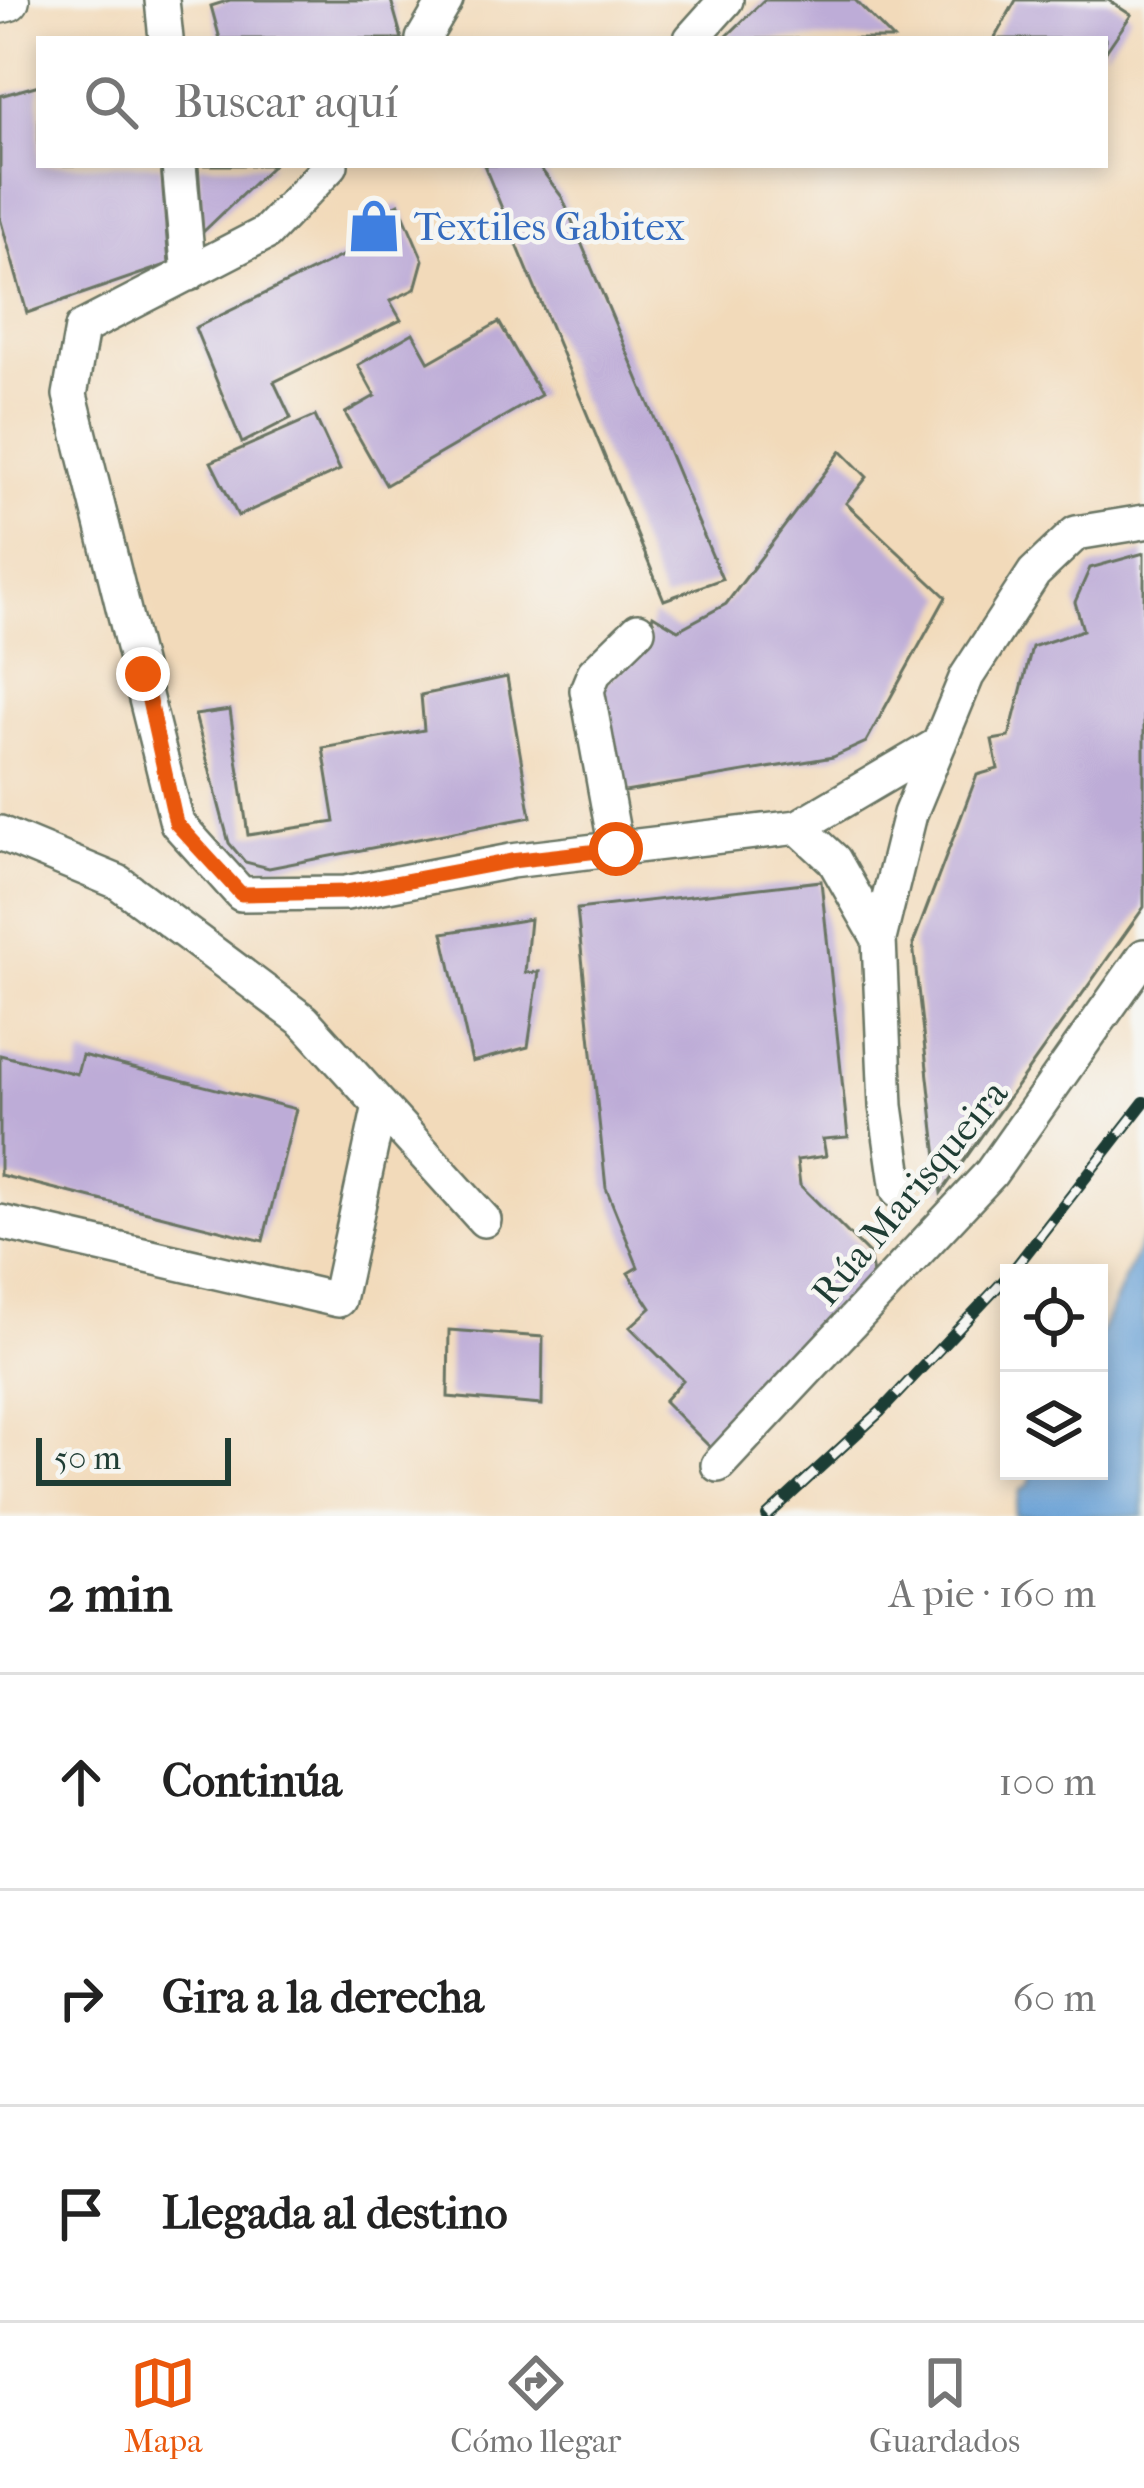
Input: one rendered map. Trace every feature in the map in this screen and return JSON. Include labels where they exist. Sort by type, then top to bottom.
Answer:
[{"type":"lane","points":[[162,0],[166,36]]},
{"type":"lane","points":[[425,36],[446,0]]},
{"type":"lane","points":[[694,36],[725,0]]},
{"type":"lane","points":[[179,168],[188,274]]},
{"type":"lane","points":[[328,168],[266,233],[82,328],[70,395],[176,823],[241,894],[346,892],[511,861],[798,827],[939,744]]},
{"type":"lane","points":[[898,1191],[886,1106],[879,938],[910,814],[967,676],[1034,573],[1076,532],[1144,522]]},
{"type":"lane","points":[[616,849],[587,690],[594,673],[638,630]]},
{"type":"lane","points":[[798,827],[834,860],[879,938]]},
{"type":"lane","points":[[0,833],[118,883],[304,1022],[484,1220]]},
{"type":"lane","points":[[0,854],[41,850]]},
{"type":"lane","name":"Rúa Marisqueira","points":[[718,1465],[992,1173],[1144,956]]},
{"type":"lane","points":[[0,1222],[338,1300],[380,1106]]},
{"type":"water","points":[[1144,1235],[1144,1516],[1014,1516],[1020,1491],[1030,1480],[1108,1480],[1108,1317]]},
{"type":"building","points":[[230,0],[391,0],[401,36],[219,36],[211,6]]},
{"type":"building","points":[[764,0],[855,0],[890,36],[727,36]]},
{"type":"building","points":[[1016,0],[1108,0],[1131,15],[1108,49],[1108,36],[996,36]]},
{"type":"building","points":[[36,86],[36,168],[161,168],[169,264],[27,313],[0,218],[0,96]]},
{"type":"building","points":[[198,168],[270,168],[203,232]]},
{"type":"building","points":[[485,168],[540,168],[562,197],[722,579],[664,600]]},
{"type":"building","points":[[399,204],[423,260],[415,289],[390,301],[401,320],[274,382],[291,418],[242,443],[195,328],[362,246],[353,226]]},
{"type":"building","points":[[499,322],[541,395],[386,485],[345,413],[375,396],[358,365],[413,333],[429,362]]},
{"type":"building","points":[[315,416],[340,470],[238,516],[211,462]]},
{"type":"building","points":[[841,451],[867,477],[846,503],[946,597],[866,742],[833,757],[619,793],[598,695],[603,685],[646,644],[653,615],[678,630],[726,604]]},
{"type":"building","points":[[1144,553],[1144,907],[941,1193],[913,944],[977,775],[998,769],[992,740],[1009,737],[1032,647],[1083,630],[1075,602],[1090,568]]},
{"type":"building","points":[[507,677],[531,817],[269,868],[245,862],[229,843],[195,715],[230,710],[248,835],[335,822],[323,748],[424,730],[421,695]]},
{"type":"building","points":[[821,881],[848,1137],[823,1139],[826,1156],[797,1160],[800,1185],[869,1254],[876,1290],[718,1455],[664,1401],[683,1380],[630,1327],[651,1308],[628,1273],[638,1267],[606,1188],[577,909]]},
{"type":"building","points":[[530,919],[525,973],[539,972],[528,1047],[472,1062],[443,933]]},
{"type":"building","points":[[0,1055],[77,1074],[82,1055],[296,1109],[263,1241],[0,1175]]},
{"type":"building","points":[[449,1330],[543,1337],[542,1405],[448,1397]]},
{"type":"railway","points":[[1018,1264],[1144,1102]]},
{"type":"railway","points":[[767,1516],[881,1411],[1000,1285]]},
{"type":"place","name":"Textiles Gabitex","points":[[374,226]]},
{"type":"route","points":[[143,674],[176,823],[241,894],[346,892],[511,861],[616,849]]}]
